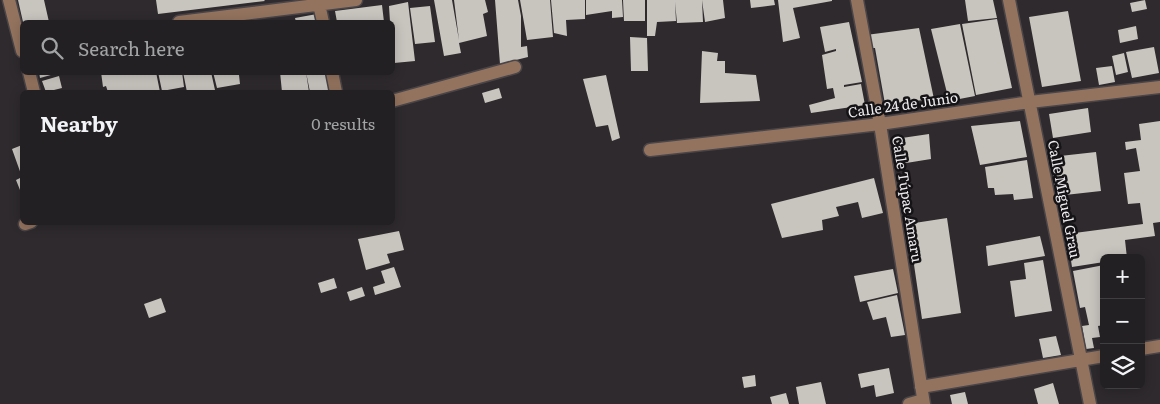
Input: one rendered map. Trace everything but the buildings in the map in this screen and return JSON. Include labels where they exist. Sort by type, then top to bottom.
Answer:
[{"type":"street","points":[[8,0],[20,39]]},
{"type":"street","points":[[193,20],[319,2],[356,0]]},
{"type":"street","name":"Calle Túpac Amaru","points":[[857,0],[880,124],[923,402]]},
{"type":"street","name":"Calle Miguel Grau","points":[[1010,0],[1090,404]]},
{"type":"street","points":[[319,2],[323,20]]},
{"type":"street","points":[[395,100],[515,67]]},
{"type":"street","points":[[30,75],[34,90]]},
{"type":"street","points":[[333,75],[336,90]]},
{"type":"street","name":"Calle 24 de Junio","points":[[650,150],[880,124],[1030,102],[1160,87]]},
{"type":"street","points":[[1145,348],[1160,346]]},
{"type":"street","points":[[921,386],[1100,357]]},
{"type":"street","points":[[909,404],[923,402]]}]
